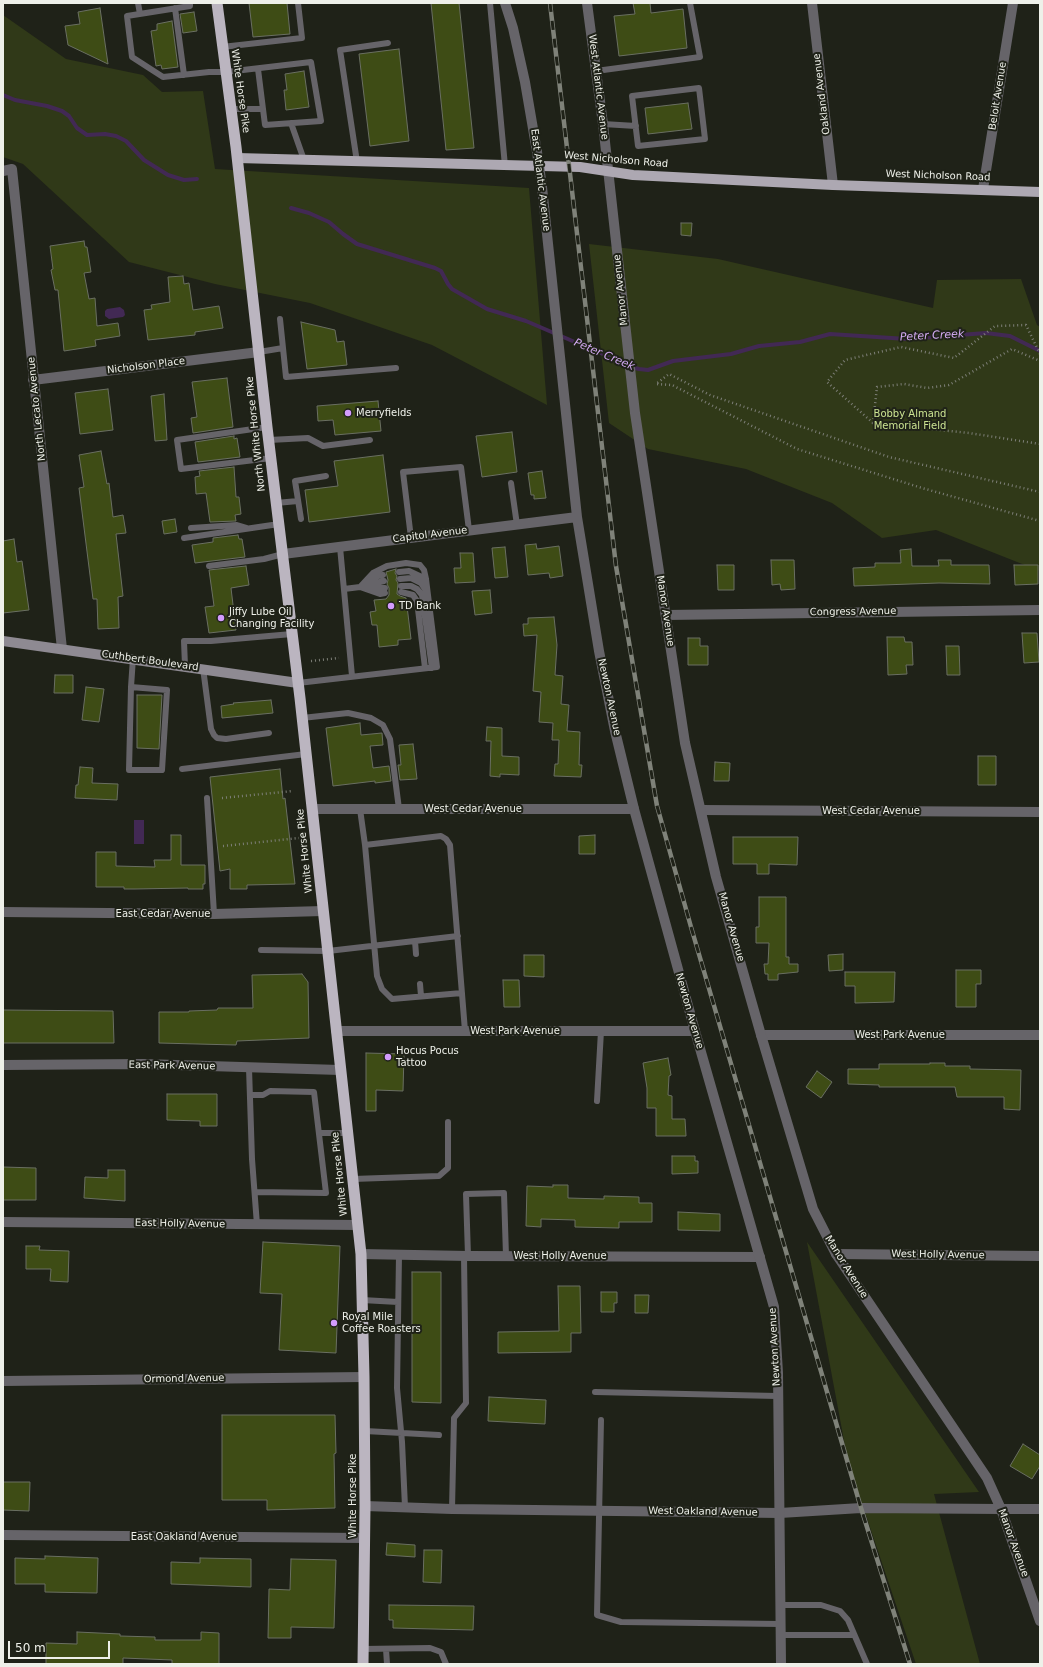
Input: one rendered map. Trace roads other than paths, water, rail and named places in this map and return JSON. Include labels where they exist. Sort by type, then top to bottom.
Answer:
[{"type":"highway","name":"White Horse Pike","points":[[217,3],[240,183]]},
{"type":"highway","name":"North White Horse Pike","points":[[240,183],[267,427],[298,683]]},
{"type":"highway","name":"White Horse Pike","points":[[298,683],[361,1254],[365,1431],[363,1664]]},
{"type":"main road","name":"West Nicholson Road","points":[[237,158],[580,167],[633,175],[833,185],[1040,192]]},
{"type":"main road","name":"Cuthbert Boulevard","points":[[3,641],[133,658],[298,683]]},
{"type":"street","name":"East Atlantic Avenue","points":[[505,3],[525,82],[537,152],[560,359]]},
{"type":"street","name":"West Atlantic Avenue","points":[[587,3],[608,172]]},
{"type":"street","name":"Oakland Avenue","points":[[812,3],[833,185]]},
{"type":"street","name":"Beloit Avenue","points":[[983,189],[1013,3]]},
{"type":"street","name":"North Lecato Avenue","points":[[7,170],[34,380],[62,649]]},
{"type":"street","name":"Manor Avenue","points":[[608,172],[635,413],[685,743],[716,877],[761,1035],[813,1209],[836,1254],[987,1478],[1001,1509],[1040,1621]]},
{"type":"street","name":"Nicholson Place","points":[[34,380],[259,352]]},
{"type":"street","name":"Newton Avenue","points":[[560,359],[577,517],[599,651],[615,731],[634,809],[695,1031],[774,1307],[778,1373],[777,1396],[782,1664]]},
{"type":"street","name":"Capitol Avenue","points":[[283,554],[577,517]]},
{"type":"street","name":"Congress Avenue","points":[[666,615],[1040,610]]},
{"type":"street","name":"West Cedar Avenue","points":[[313,809],[634,809]]},
{"type":"street","name":"West Cedar Avenue","points":[[701,810],[1040,812]]},
{"type":"street","name":"East Cedar Avenue","points":[[3,912],[214,914],[323,911]]},
{"type":"street","name":"West Park Avenue","points":[[336,1031],[695,1031]]},
{"type":"street","name":"West Park Avenue","points":[[761,1035],[1040,1035]]},
{"type":"street","name":"East Park Avenue","points":[[3,1064],[143,1064],[340,1070]]},
{"type":"street","name":"East Holly Avenue","points":[[3,1222],[358,1226]]},
{"type":"street","name":"West Holly Avenue","points":[[361,1254],[466,1256],[760,1257]]},
{"type":"street","name":"West Holly Avenue","points":[[836,1254],[1040,1256]]},
{"type":"street","name":"Ormond Avenue","points":[[3,1381],[364,1377]]},
{"type":"street","name":"West Oakland Avenue","points":[[365,1506],[452,1509],[780,1513],[861,1508],[1040,1509]]},
{"type":"street","name":"East Oakland Avenue","points":[[3,1536],[365,1538]]},
{"type":"lane","points":[[138,3],[140,14]]},
{"type":"lane","points":[[190,3],[190,6],[127,16],[132,57],[163,77],[258,69],[312,62],[321,121],[265,125],[258,69]]},
{"type":"lane","points":[[222,47],[302,38],[298,3]]},
{"type":"lane","points":[[490,3],[506,166]]},
{"type":"lane","points":[[596,70],[700,57],[690,3]]},
{"type":"lane","points":[[175,8],[184,75]]},
{"type":"lane","points":[[357,162],[340,50],[388,43]]},
{"type":"lane","points":[[699,88],[705,138],[638,146],[636,126],[632,96],[699,88]]},
{"type":"lane","points":[[231,109],[263,109]]},
{"type":"lane","points":[[291,123],[304,160]]},
{"type":"lane","points":[[603,124],[636,126]]},
{"type":"lane","points":[[280,319],[286,377],[396,368]]},
{"type":"lane","points":[[259,352],[283,348]]},
{"type":"lane","points":[[267,427],[178,440],[181,468],[271,458]]},
{"type":"lane","points":[[269,440],[308,438],[323,446],[370,440]]},
{"type":"lane","points":[[411,538],[402,472],[461,467],[469,530]]},
{"type":"lane","points":[[301,518],[295,480],[326,476]]},
{"type":"lane","points":[[511,483],[518,525]]},
{"type":"lane","points":[[276,503],[298,501]]},
{"type":"lane","points":[[184,538],[279,524]]},
{"type":"lane","points":[[191,528],[237,525],[249,529]]},
{"type":"lane","points":[[340,547],[352,676]]},
{"type":"lane","points":[[209,566],[264,559],[283,554]]},
{"type":"lane","points":[[360,588],[372,573],[387,566],[411,563],[420,565],[423,568],[428,593],[431,668]]},
{"type":"lane","points":[[399,572],[409,571],[426,579]]},
{"type":"lane","points":[[344,589],[360,588],[383,578]]},
{"type":"lane","points":[[400,579],[411,578],[421,583],[428,593]]},
{"type":"lane","points":[[360,588],[380,594],[385,590]]},
{"type":"lane","points":[[401,589],[413,594],[417,601],[431,668]]},
{"type":"lane","points":[[185,666],[184,641],[211,642],[292,634]]},
{"type":"lane","points":[[131,687],[167,690],[162,770],[129,770],[131,687],[133,658]]},
{"type":"lane","points":[[203,668],[210,728],[214,735],[217,738],[226,739],[269,734]]},
{"type":"lane","points":[[298,683],[431,668]]},
{"type":"lane","points":[[302,718],[348,713],[371,718],[383,725],[390,739],[398,809]]},
{"type":"lane","points":[[182,769],[306,754]]},
{"type":"lane","points":[[207,798],[214,914]]},
{"type":"lane","points":[[360,809],[365,845],[377,976],[382,989],[386,995],[392,999],[462,993]]},
{"type":"lane","points":[[365,845],[441,836],[446,839],[450,845],[465,1031]]},
{"type":"lane","points":[[260,950],[328,951],[458,936]]},
{"type":"lane","points":[[415,941],[416,954]]},
{"type":"lane","points":[[420,984],[421,996]]},
{"type":"lane","points":[[597,1101],[602,1031]]},
{"type":"lane","points":[[249,1068],[252,1159],[257,1225]]},
{"type":"lane","points":[[250,1095],[263,1095],[270,1091],[314,1092],[326,1193],[255,1192]]},
{"type":"lane","points":[[353,1179],[439,1176],[448,1168],[448,1122]]},
{"type":"lane","points":[[318,1133],[348,1133]]},
{"type":"lane","points":[[452,1509],[454,1418],[466,1403],[466,1194],[504,1193],[506,1256]]},
{"type":"lane","points":[[399,1255],[397,1388],[405,1507]]},
{"type":"lane","points":[[362,1300],[398,1302]]},
{"type":"lane","points":[[595,1392],[777,1396]]},
{"type":"lane","points":[[601,1420],[597,1615],[621,1622],[781,1624]]},
{"type":"lane","points":[[365,1431],[439,1435]]},
{"type":"lane","points":[[781,1605],[821,1605],[840,1611],[848,1620],[867,1664]]},
{"type":"lane","points":[[781,1635],[854,1635]]},
{"type":"lane","points":[[363,1649],[430,1648],[441,1652],[446,1664]]},
{"type":"lane","points":[[386,1649],[387,1664]]},
{"type":"waterway","name":"Peter Creek","points":[[3,95],[15,100],[47,106],[62,111],[69,116],[77,128],[87,135],[105,134],[116,136],[126,141],[144,160],[168,175],[184,180],[197,179]]},
{"type":"waterway","name":"Peter Creek","points":[[291,208],[309,213],[329,222],[357,244],[441,271],[452,289],[487,309],[526,321],[605,355],[620,364],[639,369],[648,370],[673,361],[731,354],[759,346],[800,342],[830,334],[907,339],[986,333],[1010,336],[1040,351]]},
{"type":"railway","points":[[550,3],[616,566],[657,806],[861,1508],[910,1664]]},
{"type":"place","name":"Merryfields","points":[[348,413]]},
{"type":"place","name":"TD Bank","points":[[391,606]]},
{"type":"place","name":"Jiffy Lube Oil Changing Facility","points":[[221,618]]},
{"type":"place","name":"Hocus Pocus Tattoo","points":[[388,1057]]},
{"type":"place","name":"Royal Mile Coffee Roasters","points":[[334,1323]]},
{"type":"park label","name":"Bobby Almand Memorial Field","points":[[910,420]]}]
